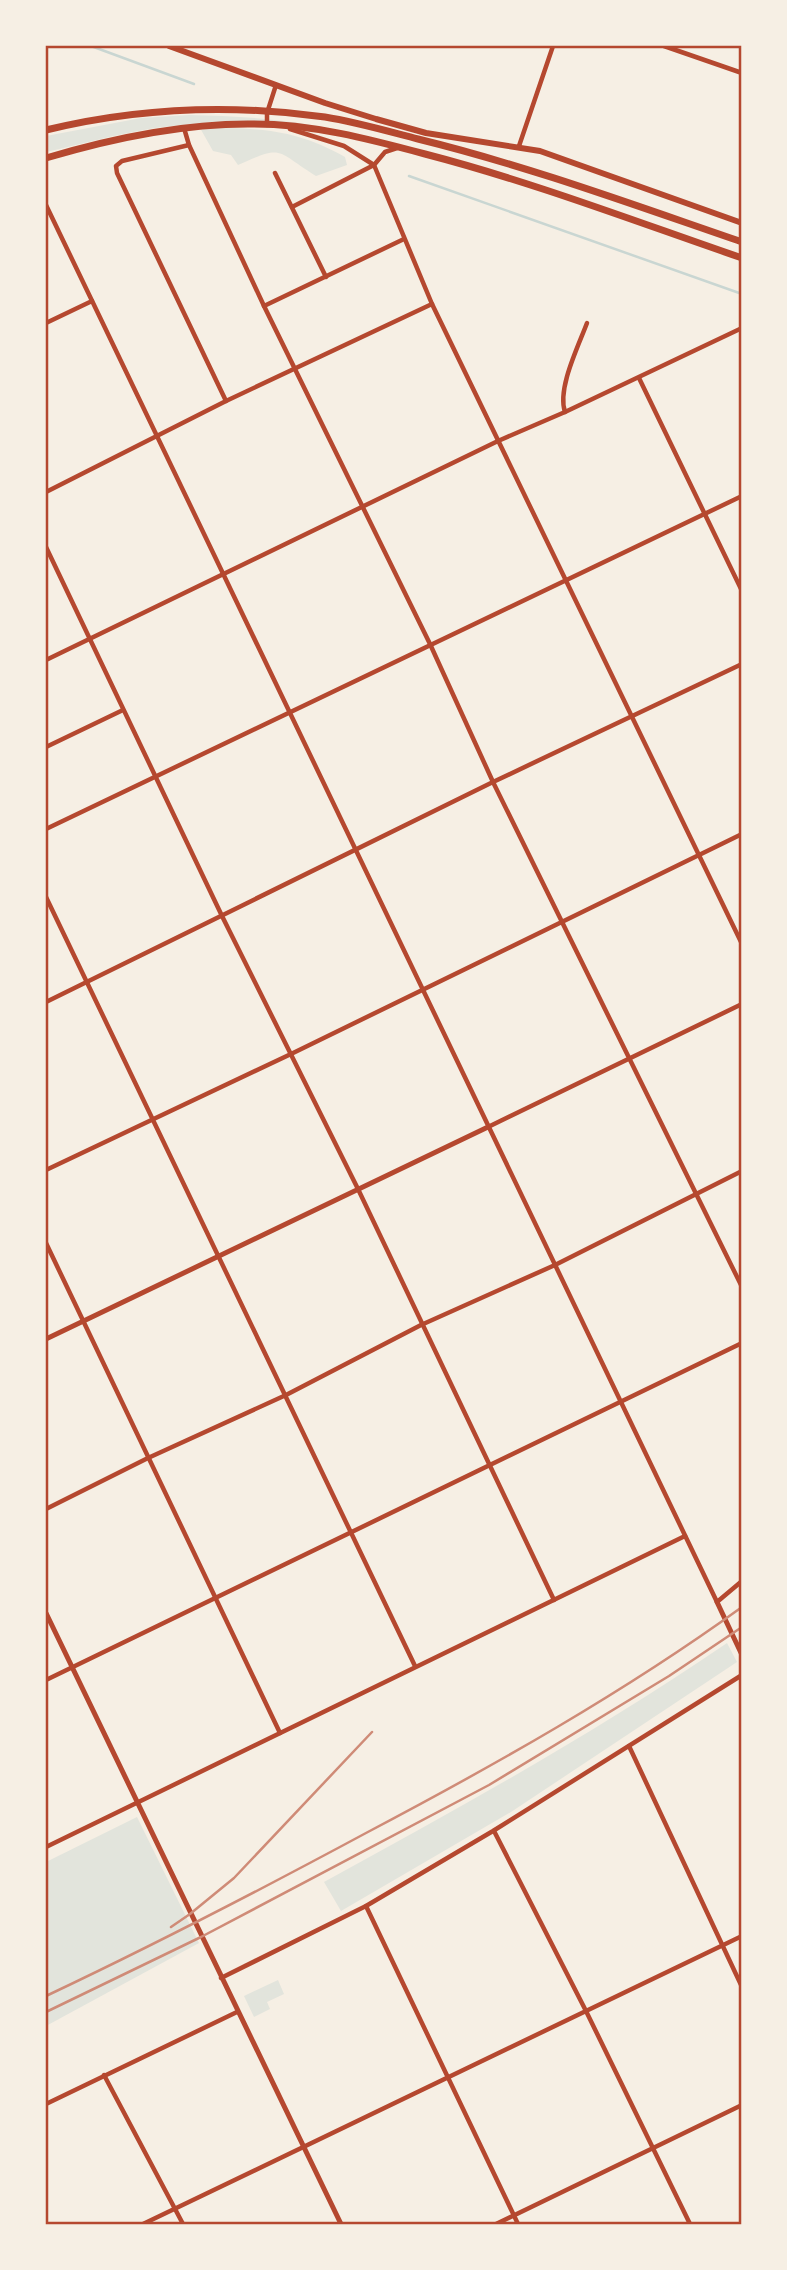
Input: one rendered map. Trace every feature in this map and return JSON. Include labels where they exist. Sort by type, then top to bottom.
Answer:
[{"type":"main road","points":[[169,46],[338,107],[426,133],[519,146],[581,164],[741,223]]},
{"type":"main road","points":[[46,130],[141,113],[215,110],[327,118],[464,150],[574,184],[741,242]]},
{"type":"main road","points":[[46,158],[99,143],[184,128],[267,125],[341,133],[496,172],[741,258]]},
{"type":"street","points":[[519,146],[553,46]]},
{"type":"street","points":[[664,46],[741,73]]},
{"type":"street","points":[[267,125],[267,113],[276,85]]},
{"type":"street","points":[[280,126],[344,146],[374,165],[432,304],[741,944]]},
{"type":"street","points":[[184,128],[189,145],[264,306],[430,644],[561,923],[741,1287]]},
{"type":"street","points":[[189,145],[122,161],[116,166],[122,185],[226,401]]},
{"type":"street","points":[[292,207],[374,165],[385,152],[400,147]]},
{"type":"street","points":[[275,173],[326,277]]},
{"type":"street","points":[[46,205],[741,1655]]},
{"type":"street","points":[[264,306],[404,239]]},
{"type":"street","points":[[46,323],[92,301]]},
{"type":"street","points":[[46,492],[226,401],[432,304]]},
{"type":"street","points":[[565,412],[562,405],[565,387],[587,323]]},
{"type":"street","points":[[46,660],[498,441],[639,378],[741,328]]},
{"type":"street","points":[[639,378],[706,513],[741,591]]},
{"type":"street","points":[[46,829],[741,496]]},
{"type":"street","points":[[46,547],[154,776],[358,1189],[554,1600]]},
{"type":"street","points":[[46,1002],[493,782],[741,664]]},
{"type":"street","points":[[46,747],[123,710]]},
{"type":"street","points":[[46,1170],[291,1054],[741,834]]},
{"type":"street","points":[[46,897],[415,1667]]},
{"type":"street","points":[[46,1339],[741,1004]]},
{"type":"street","points":[[46,1509],[148,1458],[286,1395],[421,1325],[555,1265],[741,1171]]},
{"type":"street","points":[[46,1243],[281,1733]]},
{"type":"street","points":[[46,1680],[741,1343]]},
{"type":"street","points":[[46,1847],[685,1536]]},
{"type":"street","points":[[717,1602],[741,1581]]},
{"type":"street","points":[[46,1614],[341,2224]]},
{"type":"street","points":[[221,1978],[366,1906],[494,1830],[741,1675]]},
{"type":"street","points":[[629,1746],[741,1987]]},
{"type":"street","points":[[494,1830],[690,2224]]},
{"type":"street","points":[[366,1906],[518,2224]]},
{"type":"street","points":[[143,2224],[741,1936]]},
{"type":"street","points":[[46,2104],[237,2012]]},
{"type":"street","points":[[104,2075],[183,2224]]},
{"type":"street","points":[[496,2224],[741,2105]]},
{"type":"shaded area","points":[[189,115],[263,119],[337,130],[200,124],[127,133],[46,152],[46,136],[141,118]]},
{"type":"shaded area","points":[[200,128],[240,128],[292,135],[345,157],[347,165],[316,176],[286,156],[273,153],[238,165],[231,155],[213,151]]},
{"type":"shaded area","points":[[727,1643],[737,1662],[511,1812],[341,1911],[324,1882],[529,1767],[629,1707]]},
{"type":"shaded area","points":[[137,1817],[199,1943],[46,2026],[46,1862]]},
{"type":"shaded area","points":[[278,1980],[284,1994],[267,2002],[270,2009],[254,2017],[244,1996]]},
{"type":"waterway","points":[[91,46],[194,84]]},
{"type":"waterway","points":[[409,176],[742,294]]},
{"type":"railway","points":[[46,1996],[247,1896],[462,1781],[605,1698],[742,1607]]},
{"type":"railway","points":[[46,2012],[201,1937],[489,1785],[669,1676],[742,1627]]},
{"type":"railway","points":[[171,1927],[234,1878],[372,1732]]}]
